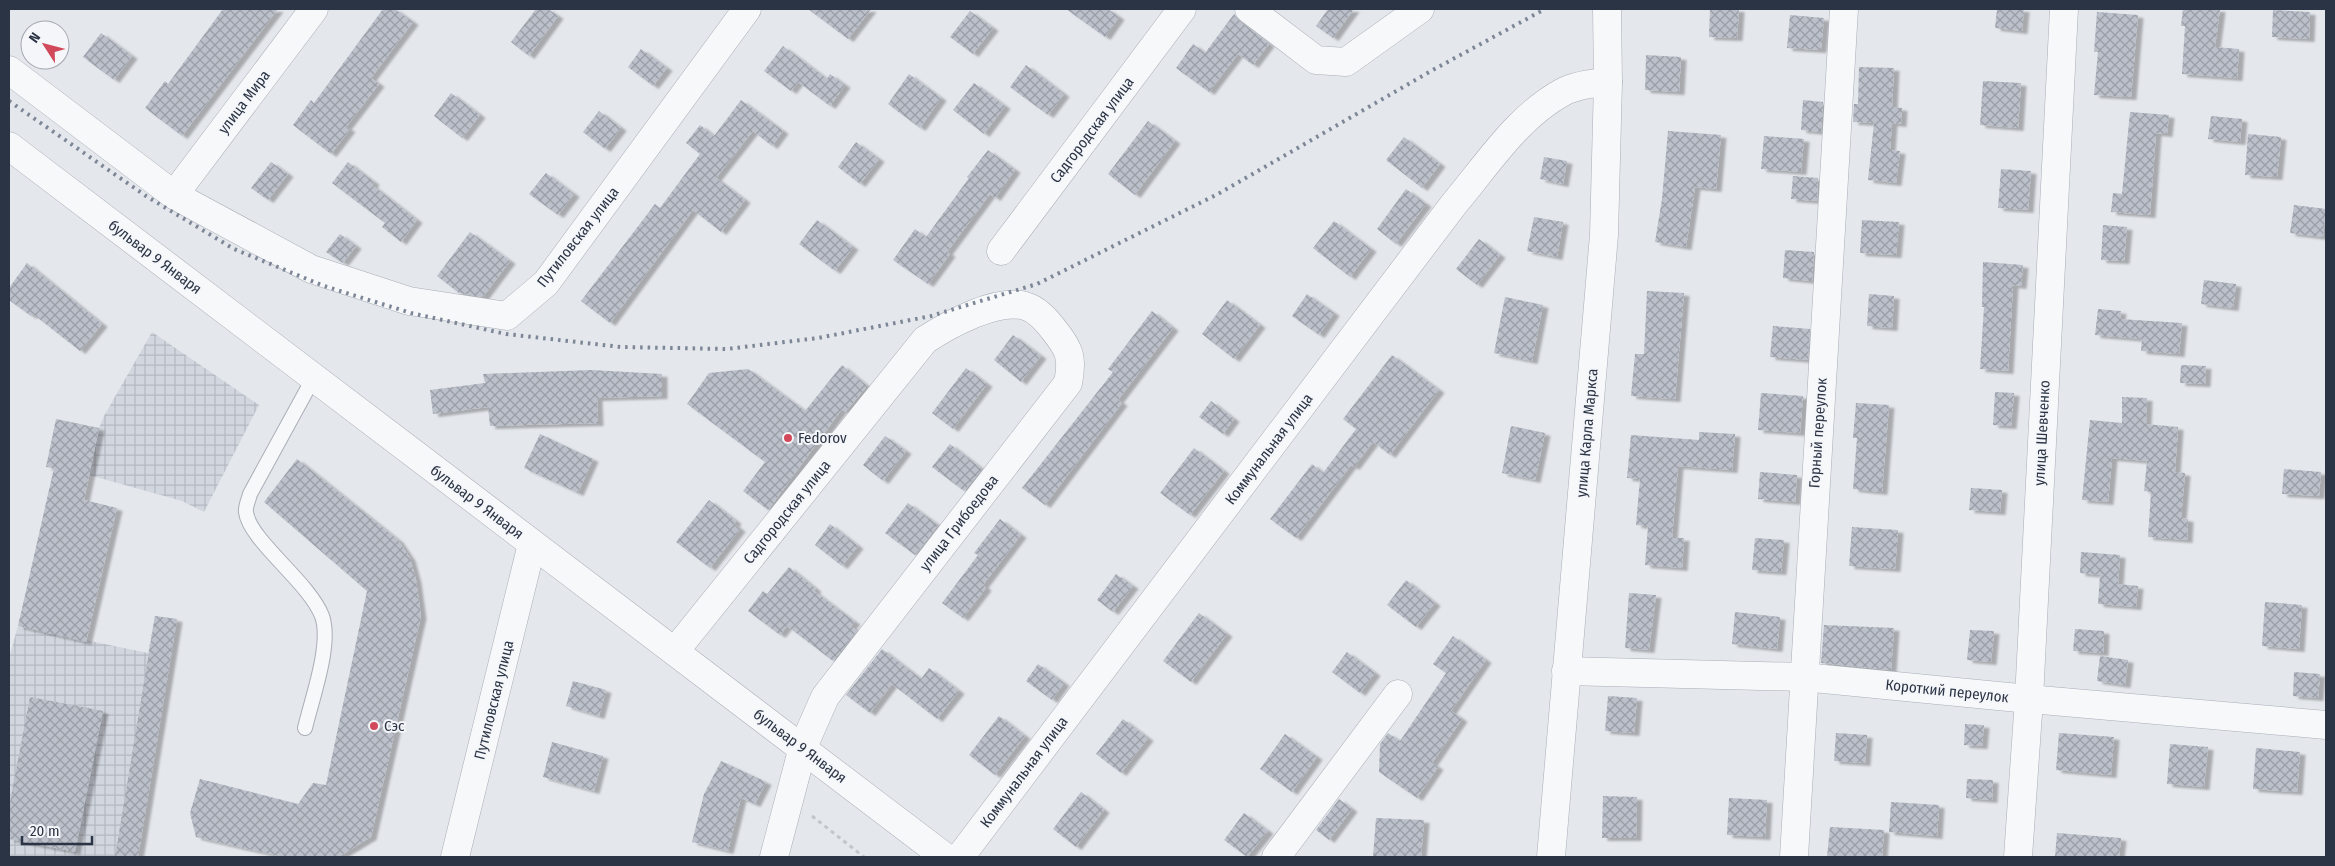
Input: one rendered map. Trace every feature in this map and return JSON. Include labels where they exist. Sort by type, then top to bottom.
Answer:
[{"type":"street","name":"улица Мира","points":[[174,195],[314,9]]},
{"type":"street","name":"Путиловская улица","points":[[174,195],[311,269],[409,301],[507,316],[546,283],[747,9]]},
{"type":"street","name":"Садгородская улица","points":[[1001,251],[1182,9]]},
{"type":"street","points":[[1249,9],[1316,60],[1346,62],[1420,9]]},
{"type":"street","name":"улица Карла Маркса","points":[[1552,857],[1566,671],[1604,235],[1608,82],[1607,9]]},
{"type":"street","name":"Горный переулок","points":[[1794,857],[1844,9]]},
{"type":"street","name":"улица Шевченко","points":[[2018,857],[2064,9]]},
{"type":"street","points":[[9,70],[174,195]]},
{"type":"street","name":"Коммунальная улица","points":[[960,857],[1454,204],[1520,123],[1564,91],[1593,83],[1608,82]]},
{"type":"street","name":"бульвар 9 Января","points":[[9,146],[532,544],[803,747],[945,857]]},
{"type":"street","name":"Садгородская улица","points":[[675,651],[925,340],[952,322],[976,313],[1007,305],[1025,306]]},
{"type":"street","name":"улица Грибоедова","points":[[803,747],[825,697],[1068,383],[1072,362],[1063,342],[1044,318],[1025,306]]},
{"type":"street","name":"Путиловская улица","points":[[455,857],[532,544]]},
{"type":"street","name":"Короткий переулок","points":[[1566,671],[1804,677],[2028,699],[2326,724]]},
{"type":"street","points":[[1276,857],[1398,694]]},
{"type":"street","points":[[774,857],[803,747]]},
{"type":"lane","points":[[306,728],[326,642],[322,617],[312,596],[254,531],[245,512],[250,494],[314,377]]},
{"type":"path","points":[[790,798],[864,857]]},
{"type":"shaded area","points":[[152,332],[259,405],[204,512],[182,501],[89,475],[99,428],[104,416]]},
{"type":"shaded area","points":[[155,616],[177,619],[138,857],[9,857],[9,658],[18,626],[148,653]]},
{"type":"building","points":[[223,9],[278,9],[182,136],[145,108],[165,81],[168,84]]},
{"type":"building","points":[[383,9],[395,9],[413,22],[371,78],[379,84],[346,127],[350,129],[331,154],[293,125],[311,100],[314,103]]},
{"type":"building","points":[[536,9],[548,9],[558,16],[529,56],[511,42]]},
{"type":"building","points":[[808,9],[871,9],[848,39]]},
{"type":"building","points":[[1066,9],[1108,9],[1119,17],[1105,37]]},
{"type":"building","points":[[1328,9],[1354,9],[1333,38],[1316,26]]},
{"type":"building","points":[[1710,9],[1739,9],[1737,38],[1709,37]]},
{"type":"building","points":[[1997,9],[2024,9],[2022,31],[1995,28]]},
{"type":"building","points":[[2183,9],[2220,9],[2215,47],[2239,49],[2237,78],[2182,74],[2185,26],[2181,26]]},
{"type":"building","points":[[2273,10],[2310,12],[2309,39],[2272,37]]},
{"type":"building","points":[[970,11],[993,28],[973,54],[950,37]]},
{"type":"building","points":[[2097,12],[2138,15],[2131,97],[2094,95],[2098,52],[2094,52]]},
{"type":"building","points":[[1234,14],[1269,44],[1253,65],[1238,54],[1209,92],[1176,68],[1193,44],[1205,53]]},
{"type":"building","points":[[1790,15],[1824,18],[1821,50],[1787,48]]},
{"type":"building","points":[[101,33],[132,56],[114,80],[83,57]]},
{"type":"building","points":[[783,46],[827,79],[830,74],[845,85],[830,106],[798,82],[791,91],[764,71]]},
{"type":"building","points":[[641,49],[667,68],[653,86],[628,67]]},
{"type":"building","points":[[1646,55],[1681,57],[1679,92],[1645,90]]},
{"type":"building","points":[[1026,65],[1064,94],[1048,115],[1010,87]]},
{"type":"building","points":[[1859,67],[1894,68],[1892,107],[1902,108],[1901,124],[1892,123],[1890,150],[1900,151],[1896,183],[1868,180],[1874,123],[1853,122],[1854,104],[1858,104]]},
{"type":"building","points":[[909,74],[941,98],[920,128],[888,104]]},
{"type":"building","points":[[1983,81],[2021,83],[2018,128],[1980,125]]},
{"type":"building","points":[[974,83],[1005,106],[984,134],[953,110]]},
{"type":"building","points":[[451,93],[480,115],[462,138],[434,116]]},
{"type":"building","points":[[741,100],[783,131],[772,146],[753,131],[716,178],[745,200],[721,232],[693,210],[610,323],[581,301],[655,204],[660,208],[700,154],[686,143],[700,125],[714,136]]},
{"type":"building","points":[[1803,100],[1823,102],[1821,132],[1801,130]]},
{"type":"building","points":[[599,111],[621,128],[605,149],[583,132]]},
{"type":"building","points":[[2130,112],[2169,115],[2167,134],[2156,133],[2150,215],[2111,212],[2113,193],[2122,194]]},
{"type":"building","points":[[2211,116],[2242,119],[2240,142],[2208,139]]},
{"type":"building","points":[[1148,121],[1175,141],[1135,195],[1108,174]]},
{"type":"building","points":[[1668,131],[1721,135],[1716,189],[1695,187],[1686,247],[1655,242],[1662,199]]},
{"type":"building","points":[[2248,134],[2281,137],[2277,177],[2245,175]]},
{"type":"building","points":[[1764,136],[1804,139],[1801,172],[1761,169]]},
{"type":"building","points":[[1404,137],[1440,164],[1422,188],[1386,160]]},
{"type":"building","points":[[856,142],[879,159],[860,184],[838,167]]},
{"type":"building","points":[[988,150],[1015,170],[995,198],[990,194],[947,252],[950,254],[928,284],[893,260],[915,229],[926,237]]},
{"type":"building","points":[[1544,157],[1567,161],[1563,184],[1540,179]]},
{"type":"building","points":[[271,162],[288,174],[268,200],[251,188]]},
{"type":"building","points":[[348,162],[374,182],[372,185],[417,220],[401,242],[382,227],[385,223],[332,183]]},
{"type":"building","points":[[2001,169],[2031,171],[2028,210],[1998,208]]},
{"type":"building","points":[[546,173],[574,194],[558,215],[529,194]]},
{"type":"building","points":[[1793,176],[1818,178],[1817,201],[1791,199]]},
{"type":"building","points":[[1406,189],[1426,204],[1396,244],[1377,229]]},
{"type":"building","points":[[2294,205],[2326,209],[2323,237],[2290,233]]},
{"type":"building","points":[[1534,217],[1563,222],[1557,257],[1527,251]]},
{"type":"building","points":[[817,220],[853,247],[835,271],[799,244]]},
{"type":"building","points":[[1862,220],[1899,222],[1896,255],[1860,253]]},
{"type":"building","points":[[1334,221],[1371,249],[1350,277],[1313,248]]},
{"type":"building","points":[[2103,225],[2127,227],[2124,261],[2101,260]]},
{"type":"building","points":[[470,232],[510,261],[483,297],[459,293],[437,276]]},
{"type":"building","points":[[340,234],[356,246],[343,263],[326,252]]},
{"type":"building","points":[[1479,239],[1500,255],[1477,285],[1456,269]]},
{"type":"building","points":[[1785,250],[1814,252],[1812,281],[1783,278]]},
{"type":"building","points":[[1983,262],[2023,265],[2021,286],[2013,285],[2008,371],[1980,369],[1984,307],[1982,307]]},
{"type":"building","points":[[27,263],[102,324],[80,351],[33,314],[31,316],[9,300],[9,288]]},
{"type":"building","points":[[2204,280],[2236,284],[2233,308],[2201,304]]},
{"type":"building","points":[[1647,291],[1684,293],[1675,399],[1631,396],[1635,354],[1644,354]]},
{"type":"building","points":[[1307,294],[1334,313],[1319,335],[1292,316]]},
{"type":"building","points":[[1869,294],[1894,296],[1892,328],[1867,326]]},
{"type":"building","points":[[1505,297],[1543,305],[1532,361],[1494,353]]},
{"type":"building","points":[[1227,300],[1260,325],[1234,359],[1202,334]]},
{"type":"building","points":[[2098,309],[2121,311],[2120,319],[2182,323],[2179,354],[2141,351],[2142,339],[2095,335]]},
{"type":"building","points":[[1152,311],[1173,328],[1118,400],[1122,403],[1045,505],[1022,488],[1113,372],[1108,369]]},
{"type":"building","points":[[1773,326],[1810,329],[1808,360],[1770,357]]},
{"type":"building","points":[[1013,335],[1041,356],[1021,382],[994,360]]},
{"type":"building","points":[[1392,355],[1439,390],[1390,455],[1373,442],[1354,467],[1351,465],[1296,538],[1270,519],[1312,464],[1323,473],[1356,429],[1343,419]]},
{"type":"building","points":[[842,365],[867,386],[845,412],[842,409],[768,510],[743,491],[765,462],[687,404],[709,373],[748,369],[805,411]]},
{"type":"building","points":[[2181,365],[2206,366],[2205,384],[2180,383]]},
{"type":"building","points":[[966,368],[987,384],[953,429],[932,413]]},
{"type":"building","points":[[592,370],[662,374],[662,396],[597,398],[598,423],[490,426],[488,407],[433,414],[430,390],[485,383],[483,374]]},
{"type":"building","points":[[1995,392],[2014,393],[2011,426],[1993,425]]},
{"type":"building","points":[[1761,393],[1803,396],[1800,433],[1758,430]]},
{"type":"building","points":[[2122,397],[2147,398],[2146,424],[2178,427],[2175,472],[2185,473],[2181,518],[2188,519],[2187,540],[2148,537],[2151,492],[2144,491],[2147,461],[2112,458],[2108,502],[2082,500],[2090,420],[2122,423]]},
{"type":"building","points":[[1211,401],[1234,419],[1223,434],[1199,417]]},
{"type":"building","points":[[1856,403],[1889,405],[1882,492],[1853,489],[1857,438],[1853,438]]},
{"type":"building","points":[[56,419],[99,428],[84,500],[117,508],[86,642],[18,626],[54,468],[46,467]]},
{"type":"building","points":[[1511,426],[1545,433],[1535,480],[1502,473]]},
{"type":"building","points":[[1699,432],[1735,434],[1732,470],[1678,466],[1672,538],[1684,538],[1682,568],[1645,565],[1648,526],[1636,525],[1640,479],[1627,478],[1631,435],[1699,440]]},
{"type":"building","points":[[540,434],[593,459],[578,493],[524,468]]},
{"type":"building","points":[[885,436],[906,451],[883,481],[863,465]]},
{"type":"building","points":[[950,444],[982,469],[964,491],[932,467]]},
{"type":"building","points":[[1194,448],[1224,471],[1190,515],[1160,493]]},
{"type":"building","points":[[297,459],[398,540],[410,558],[416,580],[421,616],[371,837],[338,857],[284,857],[196,837],[190,813],[200,779],[298,804],[313,783],[326,785],[367,591],[264,502]]},
{"type":"building","points":[[2284,469],[2321,472],[2319,496],[2282,494]]},
{"type":"building","points":[[1760,472],[1797,475],[1795,502],[1758,499]]},
{"type":"building","points":[[1971,488],[2002,490],[2000,512],[1969,510]]},
{"type":"building","points":[[709,500],[736,521],[734,524],[740,529],[710,568],[676,542]]},
{"type":"building","points":[[908,503],[938,525],[915,555],[885,533]]},
{"type":"building","points":[[1000,519],[1021,535],[983,585],[986,588],[963,618],[942,603],[978,555],[974,553]]},
{"type":"building","points":[[830,524],[858,546],[842,566],[815,545]]},
{"type":"building","points":[[1852,527],[1898,530],[1895,569],[1849,566]]},
{"type":"building","points":[[1755,538],[1784,540],[1781,572],[1752,570]]},
{"type":"building","points":[[2081,552],[2120,555],[2118,584],[2138,586],[2136,607],[2098,604],[2100,575],[2080,573]]},
{"type":"building","points":[[789,567],[816,589],[814,591],[855,622],[851,626],[857,631],[833,661],[787,626],[780,635],[748,611],[763,591],[767,594]]},
{"type":"building","points":[[1116,574],[1133,586],[1113,612],[1097,600]]},
{"type":"building","points":[[1406,580],[1435,603],[1416,627],[1387,605]]},
{"type":"building","points":[[1629,593],[1656,595],[1649,650],[1625,648]]},
{"type":"building","points":[[2265,602],[2302,605],[2299,649],[2262,646]]},
{"type":"building","points":[[1735,612],[1780,617],[1777,649],[1732,644]]},
{"type":"building","points":[[1199,613],[1227,634],[1191,682],[1163,661]]},
{"type":"building","points":[[155,616],[177,619],[138,857],[115,857]]},
{"type":"building","points":[[1824,625],[1894,628],[1891,670],[1821,663]]},
{"type":"building","points":[[2075,629],[2104,631],[2103,653],[2073,651]]},
{"type":"building","points":[[1970,630],[1994,631],[1991,662],[1967,660]]},
{"type":"building","points":[[1453,636],[1486,660],[1451,711],[1462,719],[1432,763],[1438,767],[1417,798],[1379,772],[1380,744],[1388,733],[1400,741],[1446,673],[1433,664]]},
{"type":"building","points":[[882,649],[921,679],[929,668],[959,691],[937,719],[892,684],[870,713],[846,695]]},
{"type":"building","points":[[1347,652],[1375,673],[1360,693],[1332,672]]},
{"type":"building","points":[[2100,656],[2128,660],[2125,685],[2097,681]]},
{"type":"building","points":[[1038,664],[1064,683],[1052,700],[1026,681]]},
{"type":"building","points":[[2294,672],[2320,674],[2318,698],[2293,696]]},
{"type":"building","points":[[573,681],[606,690],[599,716],[566,706]]},
{"type":"building","points":[[1608,696],[1637,698],[1634,733],[1605,731]]},
{"type":"building","points":[[30,697],[103,711],[75,852],[9,839],[9,807]]},
{"type":"building","points":[[999,716],[1025,736],[995,775],[969,755]]},
{"type":"building","points":[[1123,719],[1148,738],[1121,773],[1096,754]]},
{"type":"building","points":[[1965,724],[1984,725],[1982,746],[1964,745]]},
{"type":"building","points":[[1836,733],[1867,735],[1865,763],[1834,761]]},
{"type":"building","points":[[2059,733],[2114,737],[2111,775],[2056,770]]},
{"type":"building","points":[[1285,734],[1317,757],[1292,792],[1260,769]]},
{"type":"building","points":[[552,742],[603,756],[594,791],[543,777]]},
{"type":"building","points":[[2170,744],[2208,747],[2204,787],[2167,784]]},
{"type":"building","points":[[2256,748],[2300,752],[2297,792],[2253,789]]},
{"type":"building","points":[[721,761],[766,782],[755,804],[741,798],[728,851],[692,842],[704,794]]},
{"type":"building","points":[[1967,779],[1993,780],[1992,800],[1966,798]]},
{"type":"building","points":[[1081,792],[1104,810],[1076,847],[1053,829]]},
{"type":"building","points":[[1603,796],[1637,797],[1636,838],[1602,838]]},
{"type":"building","points":[[1729,798],[1767,800],[1765,837],[1727,835]]},
{"type":"building","points":[[1339,799],[1352,809],[1329,840],[1316,830]]},
{"type":"building","points":[[1891,802],[1939,805],[1937,836],[1889,832]]},
{"type":"building","points":[[1244,813],[1268,831],[1247,857],[1224,840]]},
{"type":"building","points":[[1376,818],[1424,820],[1421,857],[1373,857]]},
{"type":"building","points":[[1830,827],[1884,830],[1882,857],[1827,857]]},
{"type":"building","points":[[2057,833],[2121,838],[2119,857],[2055,857]]},
{"type":"railway","points":[[9,101],[146,196],[234,249],[324,286],[411,313],[506,334],[621,347],[727,349],[818,338],[931,316],[1037,284],[1218,194],[1431,71],[1545,9]]},
{"type":"place","name":"Fedorov","points":[[788,438]]},
{"type":"place","name":"Сэс","points":[[374,726]]}]
